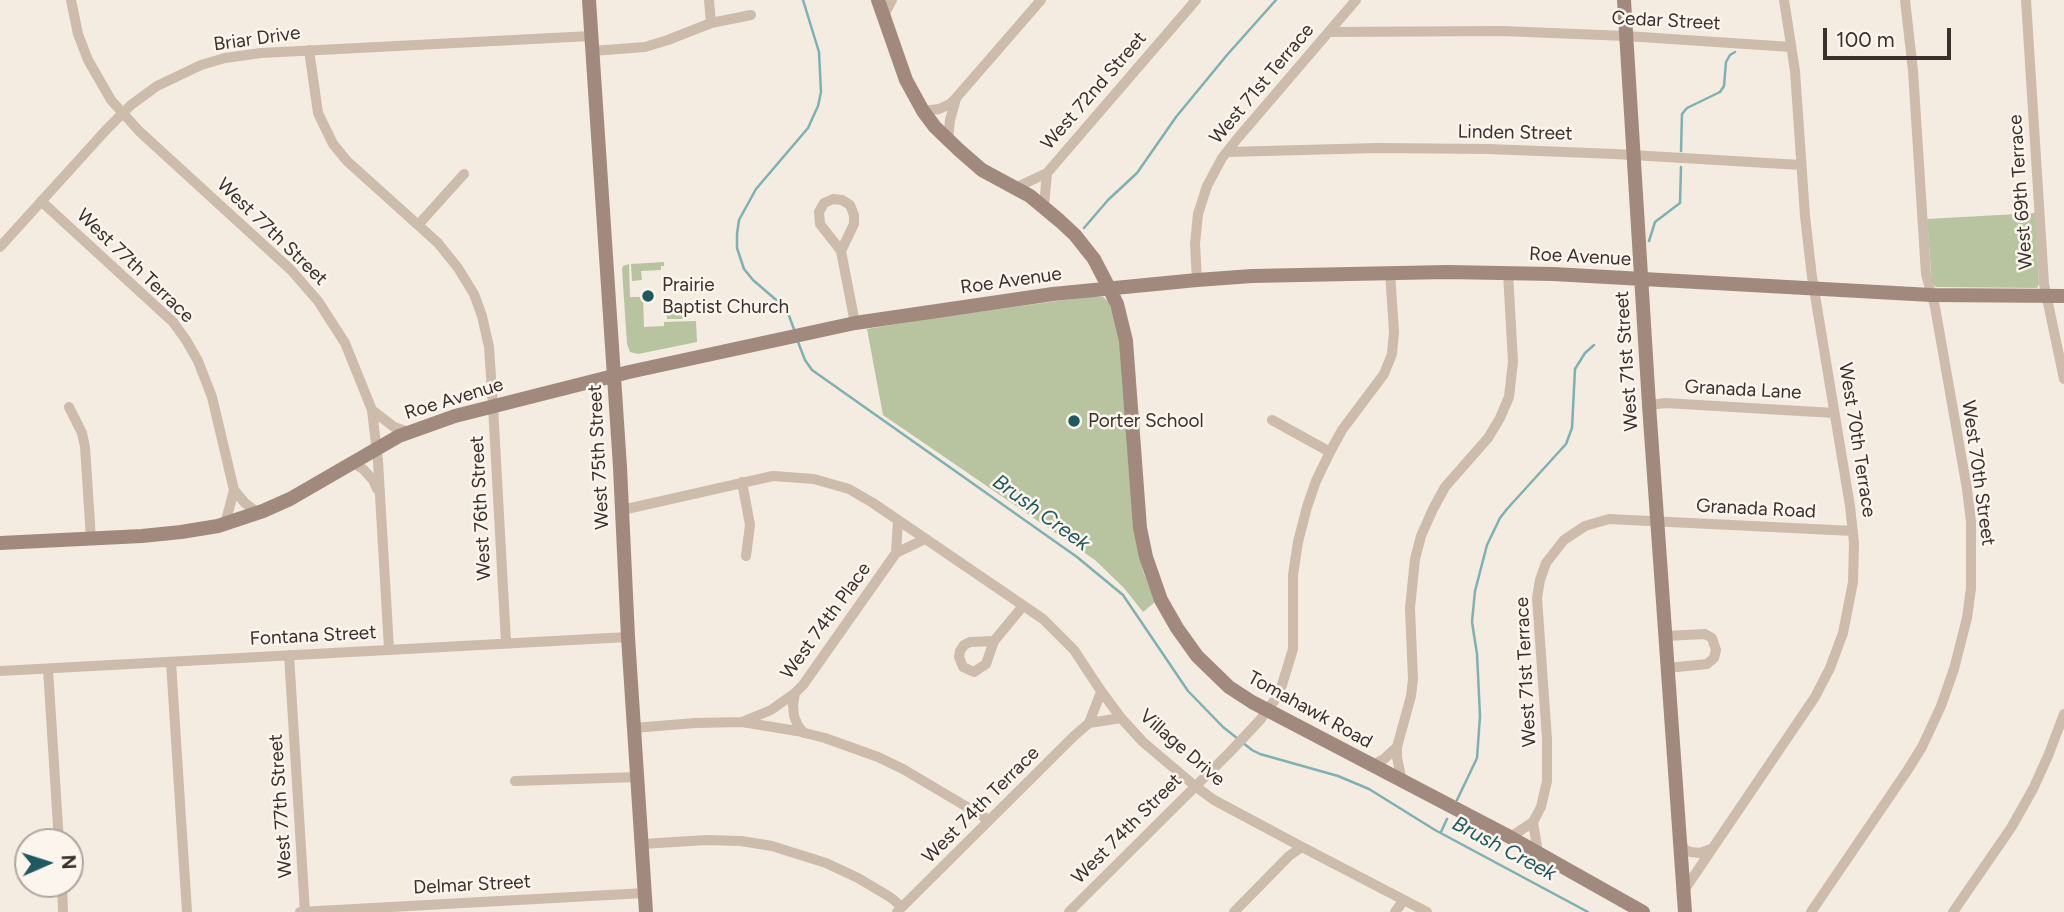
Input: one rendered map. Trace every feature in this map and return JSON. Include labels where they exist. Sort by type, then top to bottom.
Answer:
[{"type":"main road","name":"West 75th Street","points":[[589,0],[646,912]]},
{"type":"main road","name":"Tomahawk Road","points":[[878,0],[901,68],[923,111],[948,140],[982,170],[1044,206],[1094,259],[1117,304],[1126,341],[1140,528],[1150,573],[1177,628],[1198,656],[1229,687],[1267,711],[1508,836],[1643,912]]},
{"type":"main road","name":"West 71st Street","points":[[1624,0],[1685,912]]},
{"type":"main road","name":"Roe Avenue","points":[[0,542],[181,532],[225,524],[289,499],[376,448],[409,432],[455,416],[614,376],[855,323],[1109,288],[1197,280],[1390,272],[1508,272],[1931,295],[2064,296]]},
{"type":"street","name":"West 77th Street","points":[[71,0],[78,34],[88,60],[101,85],[122,113],[291,270],[330,318],[345,343],[372,410],[389,649]]},
{"type":"street","points":[[709,0],[710,23]]},
{"type":"street","points":[[883,17],[892,0]]},
{"type":"street","points":[[923,111],[950,104],[1041,0]]},
{"type":"street","name":"West 72nd Street","points":[[1016,188],[1047,173],[1196,0]]},
{"type":"street","name":"West 71st Terrace","points":[[1197,280],[1195,244],[1198,214],[1207,186],[1237,139],[1356,0]]},
{"type":"street","name":"West 70th Terrace","points":[[1685,889],[1807,711],[1830,668],[1843,634],[1851,601],[1853,531],[1805,216],[1796,85],[1784,0]]},
{"type":"street","name":"West 70th Street","points":[[1811,912],[1922,747],[1954,669],[1967,618],[1972,558],[1970,511],[1935,307],[1926,274],[1913,71],[1905,0]]},
{"type":"street","name":"West 69th Terrace","points":[[2026,0],[2044,284],[2064,379]]},
{"type":"street","name":"Briar Drive","points":[[0,247],[122,113],[157,86],[201,65],[225,58],[309,50],[592,44],[645,47],[710,23],[751,15]]},
{"type":"street","name":"Cedar Street","points":[[1329,32],[1502,32],[1626,36],[1791,47]]},
{"type":"street","name":"West 76th Street","points":[[309,50],[318,113],[333,144],[347,161],[438,243],[474,294],[482,316],[489,347],[506,642]]},
{"type":"street","points":[[948,140],[956,98]]},
{"type":"street","name":"Linden Street","points":[[1227,152],[1377,148],[1488,149],[1801,165]]},
{"type":"street","name":"West 72nd Street","points":[[1044,206],[1047,173]]},
{"type":"street","points":[[418,225],[464,174]]},
{"type":"street","points":[[841,251],[854,224],[854,215],[850,205],[833,199],[824,203],[818,212],[820,224],[841,251],[855,323]]},
{"type":"street","name":"West 77th Terrace","points":[[41,201],[157,306],[186,340],[198,361],[212,397],[234,490],[225,524]]},
{"type":"street","name":"West 74th Street","points":[[1069,912],[1230,752],[1267,711],[1282,685],[1291,660],[1294,635],[1293,575],[1307,507],[1342,430],[1378,383],[1392,354],[1394,332],[1390,272]]},
{"type":"street","points":[[1402,782],[1397,747],[1411,696],[1413,665],[1410,608],[1415,559],[1421,536],[1445,487],[1488,438],[1500,418],[1510,389],[1513,362],[1508,272]]},
{"type":"street","name":"Granada Lane","points":[[1649,405],[1665,403],[1834,413]]},
{"type":"street","points":[[69,407],[82,433],[85,446],[91,539]]},
{"type":"street","points":[[372,410],[394,427],[409,432]]},
{"type":"street","points":[[1272,420],[1330,452]]},
{"type":"street","points":[[352,462],[373,480],[380,496]]},
{"type":"street","name":"Village Drive","points":[[622,510],[774,476],[826,481],[864,497],[1056,631],[1074,650],[1121,718],[1143,742],[1195,786],[1214,800],[1427,912]]},
{"type":"street","points":[[742,482],[750,525],[746,555]]},
{"type":"street","points":[[234,490],[258,513]]},
{"type":"street","name":"West 71st Terrace","points":[[1538,853],[1533,822],[1541,807],[1548,770],[1537,598],[1540,580],[1557,547],[1572,533],[1594,522],[1619,519],[1657,521]]},
{"type":"street","name":"West 74th Place","points":[[896,553],[898,521]]},
{"type":"street","name":"Granada Road","points":[[1657,521],[1853,531]]},
{"type":"street","name":"West 74th Place","points":[[742,722],[771,710],[803,685],[896,553],[925,539]]},
{"type":"street","points":[[994,641],[1023,606]]},
{"type":"street","points":[[1665,636],[1705,634],[1712,638],[1716,650],[1714,658],[1707,664],[1667,668]]},
{"type":"street","name":"Fontana Street","points":[[0,671],[628,636]]},
{"type":"street","name":"West 77th Street","points":[[289,655],[305,912]]},
{"type":"street","points":[[171,662],[187,912]]},
{"type":"street","points":[[48,669],[58,828]]},
{"type":"street","name":"West 74th Terrace","points":[[900,909],[1089,723],[1101,692]]},
{"type":"street","points":[[795,693],[794,716],[804,733]]},
{"type":"street","points":[[1953,912],[2011,828],[2033,789],[2064,714]]},
{"type":"street","points":[[1089,723],[1121,718]]},
{"type":"street","points":[[634,728],[742,722],[804,733],[844,744],[903,769],[989,820]]},
{"type":"street","points":[[1371,766],[1397,747]]},
{"type":"street","points":[[515,781],[638,777]]},
{"type":"street","points":[[1508,836],[1533,822]]},
{"type":"street","points":[[642,844],[707,840],[741,841],[772,846],[826,863],[858,878],[890,897],[900,909]]},
{"type":"street","points":[[1681,842],[1685,850],[1690,852],[1700,853],[1712,849]]},
{"type":"street","points":[[1234,912],[1289,856],[1302,847]]},
{"type":"street","name":"Delmar Street","points":[[300,912],[645,893]]},
{"type":"street","points":[[1395,912],[1404,900]]},
{"type":"green space","points":[[2035,213],[2039,284],[2037,288],[1936,287],[1932,283],[1927,219]]},
{"type":"green space","points":[[664,262],[661,270],[641,271],[642,280],[632,281],[631,264]]},
{"type":"green space","points":[[629,264],[630,297],[643,297],[644,327],[664,326],[664,322],[696,321],[697,342],[638,354],[630,352],[627,344],[622,269]]},
{"type":"green space","points":[[1094,296],[1103,297],[1109,302],[1122,351],[1134,532],[1143,571],[1155,602],[1143,612],[1124,588],[1095,560],[883,415],[867,329]]},
{"type":"green space","points":[[685,301],[686,319],[667,319],[666,302]]},
{"type":"waterway","name":"Brush Creek","points":[[795,332],[782,305],[744,269],[737,248],[737,234],[739,220],[756,189],[808,128],[818,106],[821,92],[819,52],[803,0]]},
{"type":"waterway","points":[[1084,228],[1108,200],[1137,173],[1176,117],[1276,0]]},
{"type":"waterway","points":[[1681,151],[1682,114],[1687,108],[1720,92],[1724,86],[1726,62],[1735,52]]},
{"type":"waterway","points":[[1649,241],[1655,222],[1680,203],[1681,167]]},
{"type":"waterway","name":"Brush Creek","points":[[798,342],[812,370],[1077,557],[1123,595],[1188,691],[1223,727],[1252,750],[1338,776],[1369,789],[1435,830],[1588,912]]},
{"type":"waterway","points":[[1457,800],[1477,758],[1480,716],[1477,654],[1472,622],[1475,591],[1487,545],[1507,509],[1566,444],[1572,428],[1575,369],[1594,345]]},
{"type":"waterway","points":[[1441,832],[1447,819]]},
{"type":"place","name":"Prairie Baptist Church","points":[[648,296]]},
{"type":"place","name":"Porter School","points":[[1074,421]]}]
